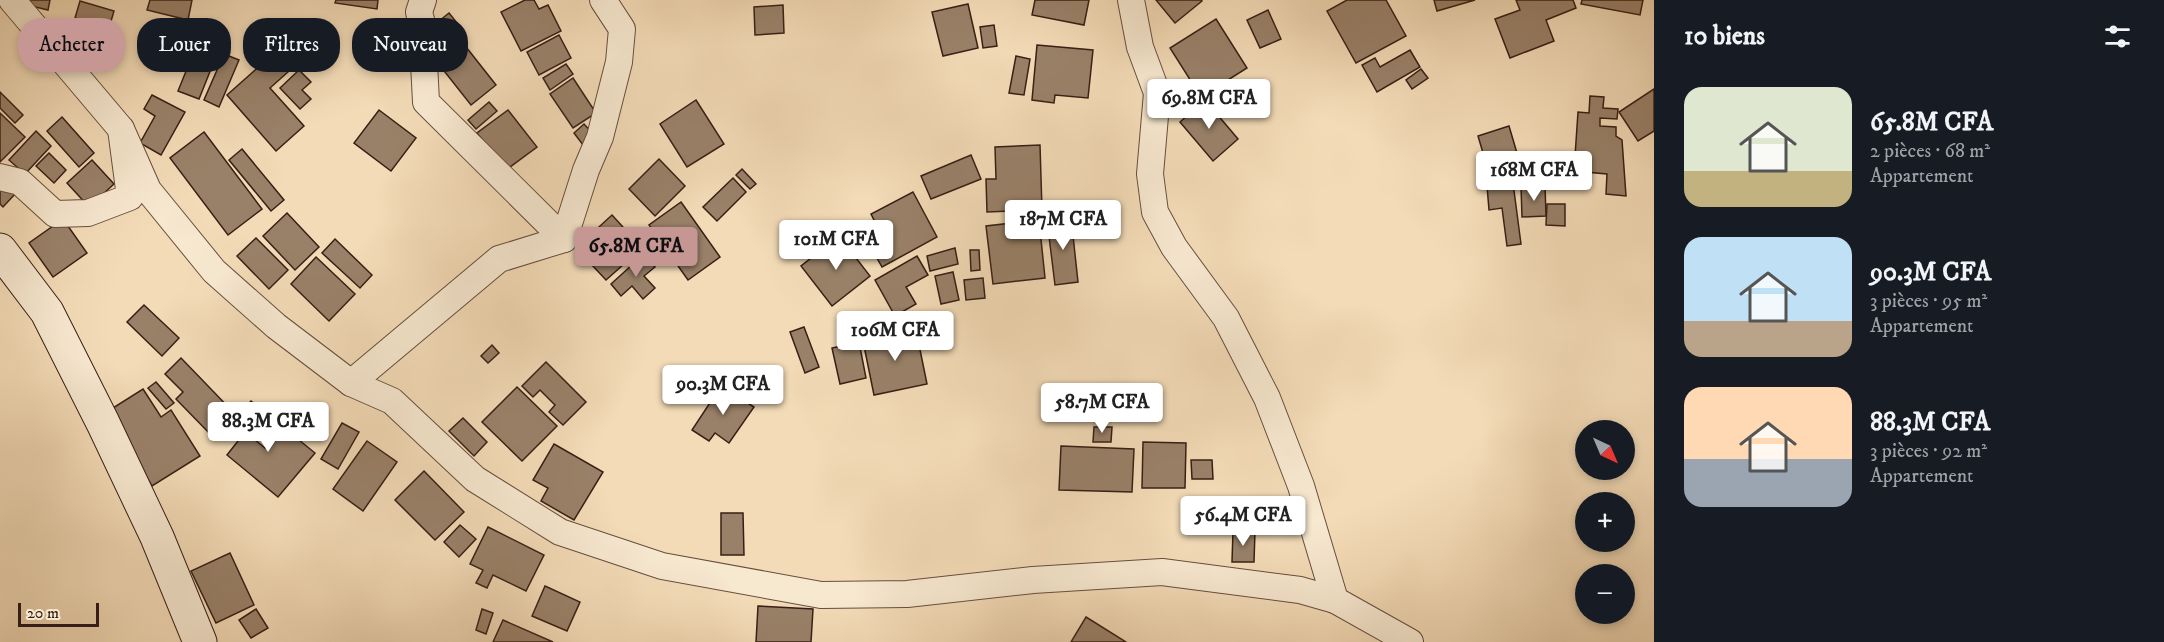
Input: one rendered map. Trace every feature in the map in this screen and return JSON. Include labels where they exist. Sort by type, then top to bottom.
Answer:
[{"type":"main road","points":[[0,250],[47,312],[157,537],[200,642]]},
{"type":"street","points":[[12,0],[121,129],[148,190],[214,271],[276,326],[351,383],[392,401],[476,479],[560,532],[662,566],[822,595],[907,594],[1033,580],[1162,572],[1300,590],[1335,600],[1410,642]]},
{"type":"street","points":[[423,0],[419,12],[422,24],[426,102],[564,239]]},
{"type":"street","points":[[564,239],[586,170],[600,137],[619,62],[622,29],[603,0]]},
{"type":"street","points":[[1131,0],[1140,47],[1157,93],[1150,174],[1155,212],[1174,247],[1226,318],[1267,398],[1301,486],[1335,600]]},
{"type":"street","points":[[0,177],[20,182],[55,214],[88,213],[130,197],[121,129]]},
{"type":"street","points":[[351,383],[499,259],[564,239]]},
{"type":"building","points":[[28,0],[50,0],[48,10],[27,5]]},
{"type":"building","points":[[150,0],[192,0],[188,18],[147,10]]},
{"type":"building","points":[[336,0],[378,0],[377,9],[335,3]]},
{"type":"building","points":[[525,0],[534,0],[539,9],[548,5],[561,31],[521,51],[501,12]]},
{"type":"building","points":[[1035,0],[1089,0],[1084,25],[1032,15]]},
{"type":"building","points":[[1156,0],[1201,0],[1202,1],[1175,23]]},
{"type":"building","points":[[1347,0],[1386,0],[1406,36],[1356,63],[1327,11]]},
{"type":"building","points":[[1434,0],[1475,0],[1437,11]]},
{"type":"building","points":[[1516,0],[1573,0],[1576,8],[1546,20],[1554,41],[1510,58],[1495,19],[1520,10]]},
{"type":"building","points":[[1582,0],[1643,0],[1640,15],[1581,4]]},
{"type":"building","points":[[80,1],[114,11],[112,18],[75,18]]},
{"type":"building","points":[[968,4],[978,48],[943,56],[932,12]]},
{"type":"building","points":[[783,5],[784,33],[755,35],[754,7]]},
{"type":"building","points":[[1268,10],[1281,39],[1260,48],[1247,20]]},
{"type":"building","points":[[449,13],[453,18],[443,18]]},
{"type":"building","points":[[1216,19],[1247,68],[1201,97],[1170,48]]},
{"type":"building","points":[[994,25],[997,46],[983,48],[980,27]]},
{"type":"building","points":[[559,35],[571,58],[539,75],[527,52]]},
{"type":"building","points":[[1037,45],[1093,50],[1088,98],[1055,95],[1054,103],[1032,100]]},
{"type":"building","points":[[468,49],[496,85],[471,105],[445,72],[468,72]]},
{"type":"building","points":[[1410,50],[1420,67],[1377,92],[1362,65],[1375,58],[1380,67]]},
{"type":"building","points":[[1016,56],[1030,59],[1024,95],[1009,93]]},
{"type":"building","points":[[231,57],[239,60],[219,107],[204,100],[216,72],[231,72]]},
{"type":"building","points":[[566,64],[573,74],[550,90],[543,78]]},
{"type":"building","points":[[1421,69],[1428,78],[1412,89],[1406,80]]},
{"type":"building","points":[[186,72],[210,72],[199,99],[178,91]]},
{"type":"building","points":[[253,72],[288,72],[270,88],[304,126],[276,151],[227,95]]},
{"type":"building","points":[[297,72],[301,72],[311,82],[302,90],[311,99],[300,109],[280,88]]},
{"type":"building","points":[[573,78],[596,113],[573,128],[550,94]]},
{"type":"building","points":[[1654,89],[1654,131],[1638,141],[1619,112]]},
{"type":"building","points":[[0,92],[23,115],[15,123],[0,108]]},
{"type":"building","points":[[152,95],[185,112],[161,155],[140,143],[155,116],[144,109]]},
{"type":"building","points":[[1590,96],[1604,97],[1603,108],[1618,109],[1617,119],[1600,118],[1600,126],[1616,127],[1616,136],[1622,140],[1626,196],[1606,194],[1607,174],[1574,171],[1578,112],[1589,113]]},
{"type":"building","points":[[696,100],[724,144],[687,167],[660,124]]},
{"type":"building","points":[[1205,100],[1238,139],[1213,161],[1180,122]]},
{"type":"building","points":[[489,102],[497,111],[476,129],[468,120]]},
{"type":"building","points":[[379,110],[416,138],[391,171],[354,143]]},
{"type":"building","points":[[508,110],[537,147],[506,170],[477,133]]},
{"type":"building","points":[[0,113],[25,137],[0,162]]},
{"type":"building","points":[[62,117],[94,153],[79,167],[47,131]]},
{"type":"building","points":[[584,124],[594,135],[583,145],[574,133]]},
{"type":"building","points":[[1509,126],[1522,170],[1491,180],[1478,136]]},
{"type":"building","points":[[36,131],[51,146],[25,174],[9,160]]},
{"type":"building","points":[[204,132],[262,209],[228,235],[170,158]]},
{"type":"building","points":[[1040,145],[1042,210],[987,212],[986,179],[996,179],[995,147]]},
{"type":"building","points":[[242,149],[284,200],[271,211],[229,160]]},
{"type":"building","points":[[49,153],[66,170],[54,183],[36,166]]},
{"type":"building","points":[[971,155],[981,179],[931,199],[921,176]]},
{"type":"building","points":[[659,159],[685,186],[655,216],[629,189]]},
{"type":"building","points":[[92,160],[114,184],[89,207],[67,183]]},
{"type":"building","points":[[742,169],[756,184],[750,189],[736,175]]},
{"type":"building","points":[[733,178],[746,192],[717,221],[703,207]]},
{"type":"building","points":[[1513,183],[1521,244],[1507,246],[1502,208],[1489,210],[1487,186]]},
{"type":"building","points":[[0,184],[16,193],[3,207],[0,204]]},
{"type":"building","points":[[1545,186],[1546,216],[1522,217],[1521,187]]},
{"type":"building","points":[[913,192],[937,237],[882,267],[865,237],[879,230],[871,214]]},
{"type":"building","points":[[681,202],[720,257],[688,280],[649,225]]},
{"type":"building","points":[[1547,204],[1565,204],[1565,226],[1546,225]]},
{"type":"building","points":[[287,213],[319,247],[295,270],[263,236]]},
{"type":"building","points":[[612,215],[642,248],[606,280],[576,248]]},
{"type":"building","points":[[1071,217],[1078,282],[1055,285],[1047,220]]},
{"type":"building","points":[[63,219],[87,253],[53,277],[29,243]]},
{"type":"building","points":[[1039,220],[1045,278],[993,284],[986,226]]},
{"type":"building","points":[[839,236],[870,276],[832,306],[801,266]]},
{"type":"building","points":[[256,238],[288,270],[269,289],[237,256]]},
{"type":"building","points":[[335,239],[372,275],[360,288],[322,253]]},
{"type":"building","points":[[955,248],[958,264],[930,271],[927,256]]},
{"type":"building","points":[[970,250],[979,250],[980,270],[971,271]]},
{"type":"building","points":[[644,254],[655,267],[644,276],[655,288],[643,299],[632,286],[621,296],[611,284]]},
{"type":"building","points":[[917,256],[928,275],[906,287],[916,304],[895,316],[875,280]]},
{"type":"building","points":[[316,257],[355,294],[329,321],[291,284]]},
{"type":"building","points":[[953,272],[959,300],[941,304],[935,276]]},
{"type":"building","points":[[983,278],[985,298],[966,300],[964,280]]},
{"type":"building","points":[[144,305],[179,338],[162,356],[127,322]]},
{"type":"building","points":[[804,327],[819,367],[805,373],[790,332]]},
{"type":"building","points":[[916,330],[927,384],[874,395],[863,341]]},
{"type":"building","points":[[859,342],[866,378],[840,384],[832,348]]},
{"type":"building","points":[[492,345],[499,353],[488,363],[481,356]]},
{"type":"building","points":[[181,358],[235,414],[212,436],[176,399],[183,392],[165,374]]},
{"type":"building","points":[[546,362],[586,402],[563,425],[549,412],[555,405],[540,390],[533,397],[522,386]]},
{"type":"building","points":[[156,382],[174,403],[166,409],[148,388]]},
{"type":"building","points":[[721,386],[754,407],[729,443],[715,433],[709,441],[692,430]]},
{"type":"building","points":[[517,387],[557,426],[522,461],[482,422]]},
{"type":"building","points":[[143,389],[161,417],[171,410],[200,456],[152,486],[105,413]]},
{"type":"building","points":[[251,401],[262,410],[244,431],[265,448],[283,427],[315,453],[278,497],[227,455],[238,441],[225,430]]},
{"type":"building","points":[[463,418],[487,442],[474,456],[449,431]]},
{"type":"building","points":[[342,423],[359,432],[338,469],[321,459]]},
{"type":"building","points":[[1094,427],[1112,427],[1111,442],[1093,442]]},
{"type":"building","points":[[367,441],[397,462],[363,511],[333,489]]},
{"type":"building","points":[[1143,442],[1186,443],[1185,488],[1142,488]]},
{"type":"building","points":[[554,444],[603,472],[574,520],[541,501],[548,488],[533,480]]},
{"type":"building","points":[[1061,446],[1134,449],[1132,492],[1059,490]]},
{"type":"building","points":[[1191,460],[1212,460],[1213,479],[1192,479]]},
{"type":"building","points":[[424,471],[464,512],[435,540],[395,500]]},
{"type":"building","points":[[721,513],[743,513],[744,555],[721,555]]},
{"type":"building","points":[[460,525],[476,539],[459,557],[444,542]]},
{"type":"building","points":[[488,527],[544,555],[526,591],[493,575],[487,588],[476,583],[483,570],[470,564]]},
{"type":"building","points":[[1233,531],[1255,531],[1254,562],[1232,562]]},
{"type":"building","points":[[230,553],[254,605],[216,623],[191,571]]},
{"type":"building","points":[[545,586],[580,602],[567,631],[532,616]]},
{"type":"building","points":[[758,606],[813,609],[811,642],[756,642]]},
{"type":"building","points":[[256,609],[268,628],[251,638],[239,620]]},
{"type":"building","points":[[482,609],[493,613],[486,634],[476,630]]},
{"type":"building","points":[[1086,617],[1126,642],[1071,642]]},
{"type":"building","points":[[503,620],[553,642],[493,642]]}]
